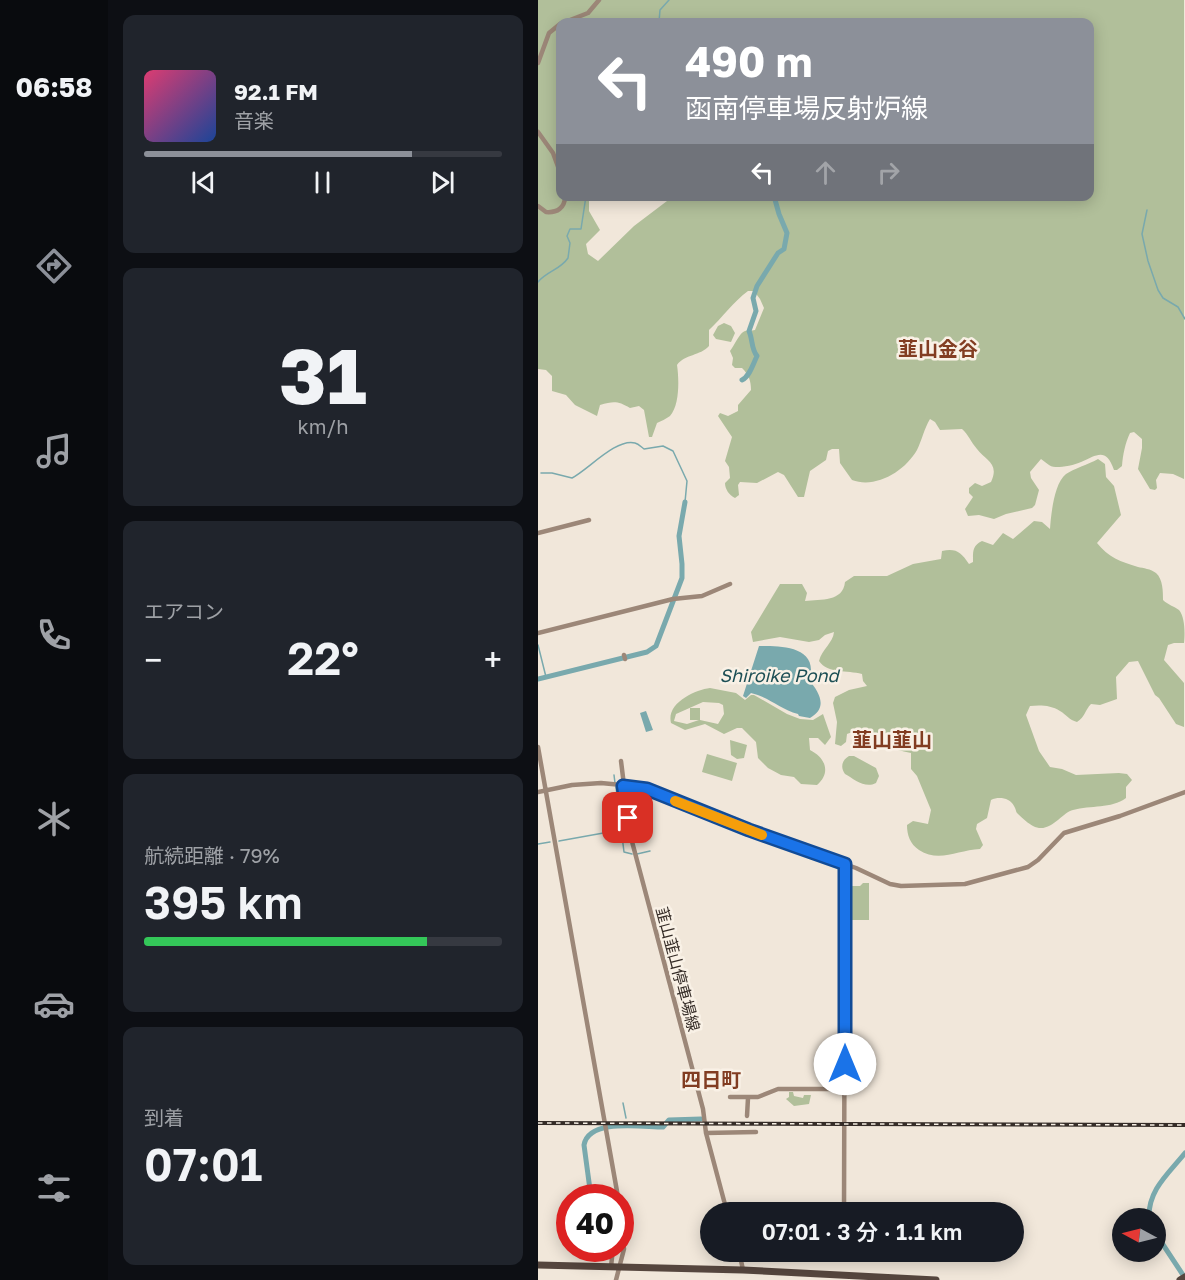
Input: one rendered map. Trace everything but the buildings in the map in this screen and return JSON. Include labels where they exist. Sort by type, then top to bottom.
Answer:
[{"type":"highway","points":[[538,1265],[743,1270],[936,1280]]},
{"type":"street","points":[[575,18],[588,13],[599,0]]},
{"type":"street","points":[[538,63],[549,33],[556,27]]},
{"type":"street","points":[[538,132],[556,161]]},
{"type":"street","points":[[538,206],[546,212],[557,211],[564,205],[564,201]]},
{"type":"street","points":[[538,533],[589,520]]},
{"type":"street","points":[[538,633],[675,599],[703,596],[730,584]]},
{"type":"street","points":[[538,747],[615,1184]]},
{"type":"street","name":"韮山韮山停車場線","points":[[620,761],[630,834],[703,1109],[706,1133],[724,1202]]},
{"type":"street","points":[[538,792],[590,783],[647,789],[749,830],[845,864],[894,885],[965,884],[1028,867],[1064,833],[1132,812],[1184,792]]},
{"type":"street","points":[[844,1202],[845,864]]},
{"type":"street","points":[[730,1097],[758,1097],[778,1089],[845,1089]]},
{"type":"street","points":[[747,1116],[748,1098]]},
{"type":"street","points":[[706,1133],[756,1132]]},
{"type":"street","points":[[611,1267],[612,1262]]},
{"type":"street","points":[[616,1280],[622,1262]]},
{"type":"street","points":[[741,1262],[743,1270]]},
{"type":"green space","points":[[538,0],[1184,0],[1184,479],[1173,474],[1160,473],[1156,480],[1157,488],[1150,489],[1138,469],[1142,439],[1134,432],[1130,433],[1122,466],[1117,470],[1114,470],[1108,458],[1100,455],[1060,467],[1052,467],[1041,459],[1030,472],[1039,490],[1032,508],[994,519],[979,515],[968,516],[965,509],[973,497],[969,493],[969,488],[975,483],[982,486],[991,482],[993,466],[962,429],[940,430],[930,419],[912,458],[897,471],[880,480],[861,482],[852,480],[840,463],[839,449],[832,449],[828,451],[826,460],[810,471],[804,497],[798,497],[784,475],[778,472],[757,483],[740,482],[739,495],[735,498],[728,492],[725,483],[730,478],[729,467],[725,461],[732,437],[718,416],[720,413],[728,416],[738,411],[738,405],[751,390],[746,373],[742,368],[735,368],[732,365],[733,358],[730,351],[743,332],[755,330],[764,308],[754,291],[748,291],[743,295],[709,330],[709,346],[680,361],[677,365],[676,405],[670,416],[657,423],[652,437],[649,437],[644,410],[639,406],[630,408],[616,402],[600,405],[597,416],[575,405],[566,395],[552,391],[552,376],[546,370],[538,369]]},
{"type":"green space","points":[[724,323],[731,326],[735,333],[731,342],[716,339],[713,335],[718,326]]},
{"type":"green space","points":[[1098,459],[1105,464],[1106,477],[1114,486],[1121,515],[1097,543],[1115,558],[1156,573],[1161,582],[1163,600],[1179,610],[1182,617],[1184,643],[1168,645],[1164,660],[1184,683],[1184,727],[1176,724],[1155,695],[1138,661],[1129,662],[1116,677],[1117,699],[1100,705],[1091,704],[1077,722],[1053,708],[1030,706],[1026,715],[1039,751],[1050,767],[1076,775],[1127,774],[1132,780],[1126,787],[1126,798],[1107,805],[1073,810],[1045,828],[1039,828],[1021,817],[1010,801],[997,798],[991,800],[987,818],[977,824],[976,829],[983,845],[980,849],[941,856],[926,854],[913,845],[908,832],[907,825],[913,821],[928,824],[931,810],[917,776],[911,769],[911,753],[897,750],[856,733],[847,734],[846,742],[841,746],[835,744],[837,722],[833,703],[835,697],[849,690],[867,686],[862,674],[833,670],[819,661],[834,632],[819,640],[809,642],[780,637],[753,642],[751,632],[780,584],[802,584],[807,593],[805,601],[830,598],[840,593],[845,582],[854,576],[887,576],[913,564],[941,559],[942,551],[947,550],[958,552],[969,564],[973,562],[975,547],[982,541],[993,545],[1003,533],[1013,539],[1034,521],[1042,522],[1050,529],[1054,500],[1062,478],[1069,472]]},
{"type":"green space","points":[[704,689],[736,693],[745,700],[754,695],[800,719],[813,720],[823,714],[831,737],[825,745],[818,738],[809,738],[810,750],[820,757],[825,766],[824,776],[817,785],[801,784],[794,777],[781,775],[768,768],[758,758],[756,742],[742,728],[724,734],[705,724],[685,730],[671,723],[673,709],[677,704]],"holes":[[[703,702],[723,705],[724,714],[718,724],[700,720],[700,708],[690,708],[690,720],[699,720],[687,724],[674,721],[676,714]]]},
{"type":"green space","points":[[730,740],[747,745],[744,758],[737,759],[731,755]]},
{"type":"green space","points":[[707,754],[737,763],[732,781],[702,772]]},
{"type":"green space","points":[[849,756],[854,756],[876,768],[879,776],[876,783],[864,784],[845,774],[842,764]]},
{"type":"green space","points":[[863,883],[869,883],[869,920],[847,920],[847,886],[860,886]]},
{"type":"green space","points":[[789,1092],[803,1098],[804,1095],[811,1095],[809,1104],[794,1106],[786,1099],[789,1097]]},
{"type":"water","name":"Shiroike Pond","points":[[759,646],[791,649],[805,656],[811,670],[809,680],[820,700],[816,714],[810,718],[799,716],[757,695],[751,693],[746,698],[743,696]]},
{"type":"water","points":[[646,711],[653,730],[646,732],[640,713]]},
{"type":"waterway","points":[[659,18],[660,10],[669,0]]},
{"type":"waterway","points":[[538,282],[568,258],[570,243],[567,236],[570,229],[581,229],[585,201]]},
{"type":"waterway","points":[[742,380],[749,373],[757,356],[749,331],[756,311],[753,298],[757,286],[778,253],[784,249],[787,233],[775,201]]},
{"type":"waterway","points":[[1147,210],[1142,234],[1158,290],[1163,298],[1178,307],[1185,319]]},
{"type":"waterway","points":[[541,473],[572,478],[619,445],[635,443],[644,449],[663,446],[673,451],[687,481],[685,502]]},
{"type":"waterway","points":[[538,679],[647,652],[656,646],[682,578],[679,536],[685,502]]},
{"type":"waterway","points":[[538,645],[546,677]]},
{"type":"waterway","points":[[614,775],[615,783]]},
{"type":"waterway","points":[[616,787],[624,852],[632,854]]},
{"type":"waterway","points":[[559,841],[620,830]]},
{"type":"waterway","points":[[538,844],[550,842]]},
{"type":"waterway","points":[[637,854],[650,851]]},
{"type":"waterway","points":[[623,1103],[626,1118]]},
{"type":"waterway","points":[[589,1184],[584,1145],[588,1136],[596,1131],[617,1126],[663,1127],[669,1120],[701,1119]]},
{"type":"waterway","points":[[1150,1208],[1155,1191],[1185,1153]]},
{"type":"waterway","points":[[1166,1249],[1185,1278]]},
{"type":"railway","points":[[538,1123],[1185,1125]]},
{"type":"slow traffic","points":[[675,801],[762,835]]},
{"type":"district","name":"韮山金谷","points":[[938,348]]},
{"type":"district","name":"韮山韮山","points":[[892,739]]},
{"type":"district","name":"四日町","points":[[711,1079]]},
{"type":"route","points":[[628,818],[623,786],[643,787],[749,830],[845,864],[845,1064]]}]
